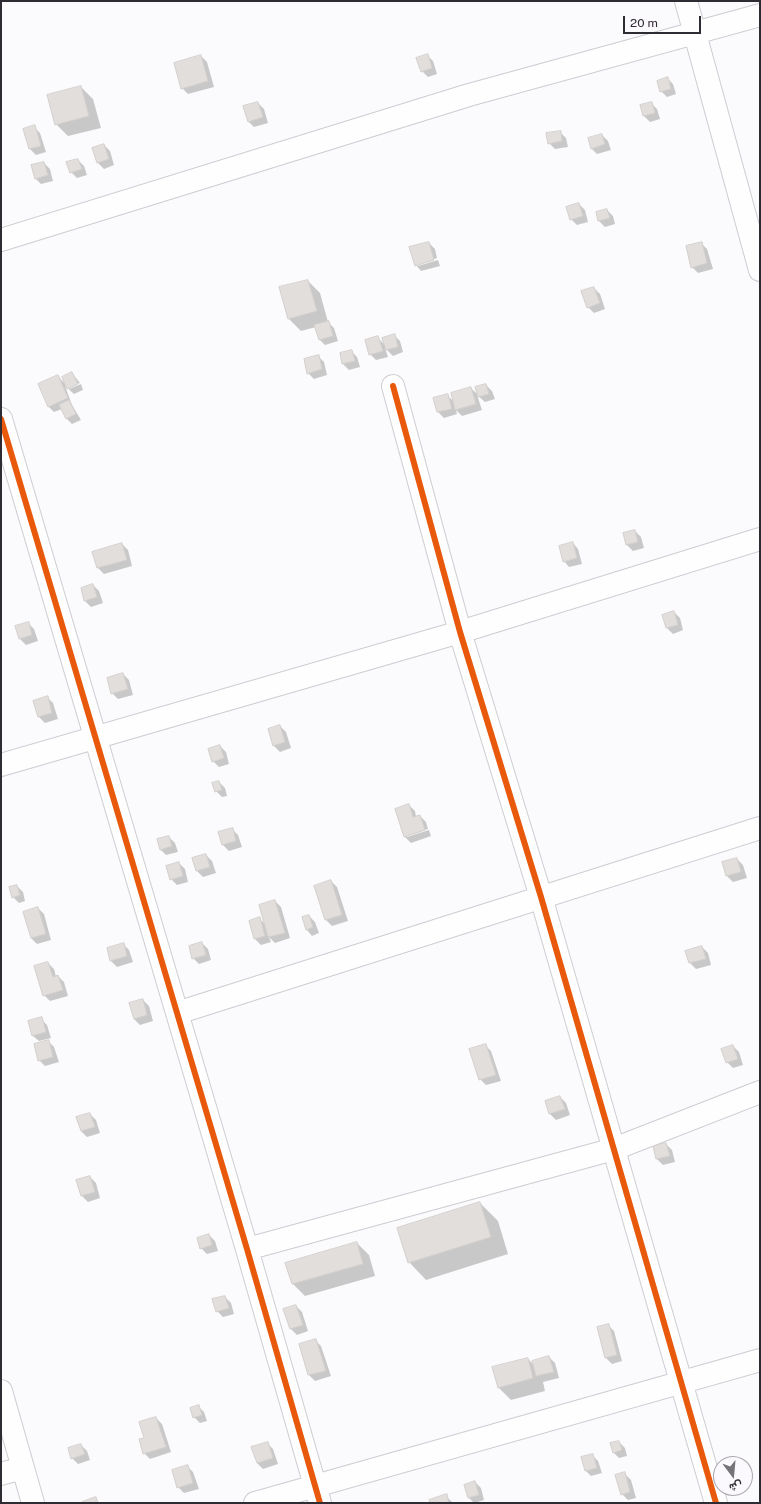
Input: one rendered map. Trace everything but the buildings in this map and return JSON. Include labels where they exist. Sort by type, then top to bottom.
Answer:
[{"type":"street","points":[[686,1],[760,270]]},
{"type":"street","points":[[1,240],[470,95],[760,15]]},
{"type":"street","points":[[394,386],[460,632],[541,897],[716,1503]]},
{"type":"street","points":[[1,419],[247,1249],[318,1495]]},
{"type":"street","points":[[1,765],[95,736],[460,632],[760,539]]},
{"type":"street","points":[[177,1013],[760,828]]},
{"type":"street","points":[[247,1249],[614,1149],[760,1092]]},
{"type":"street","points":[[255,1503],[318,1495],[760,1360]]},
{"type":"street","points":[[1,1391],[33,1503]]},
{"type":"street","points":[[1,1474],[23,1468]]},
{"type":"cycle path","points":[[393,386],[460,632],[541,897],[716,1503]]},
{"type":"cycle path","points":[[1,419],[247,1249],[320,1503]]}]
